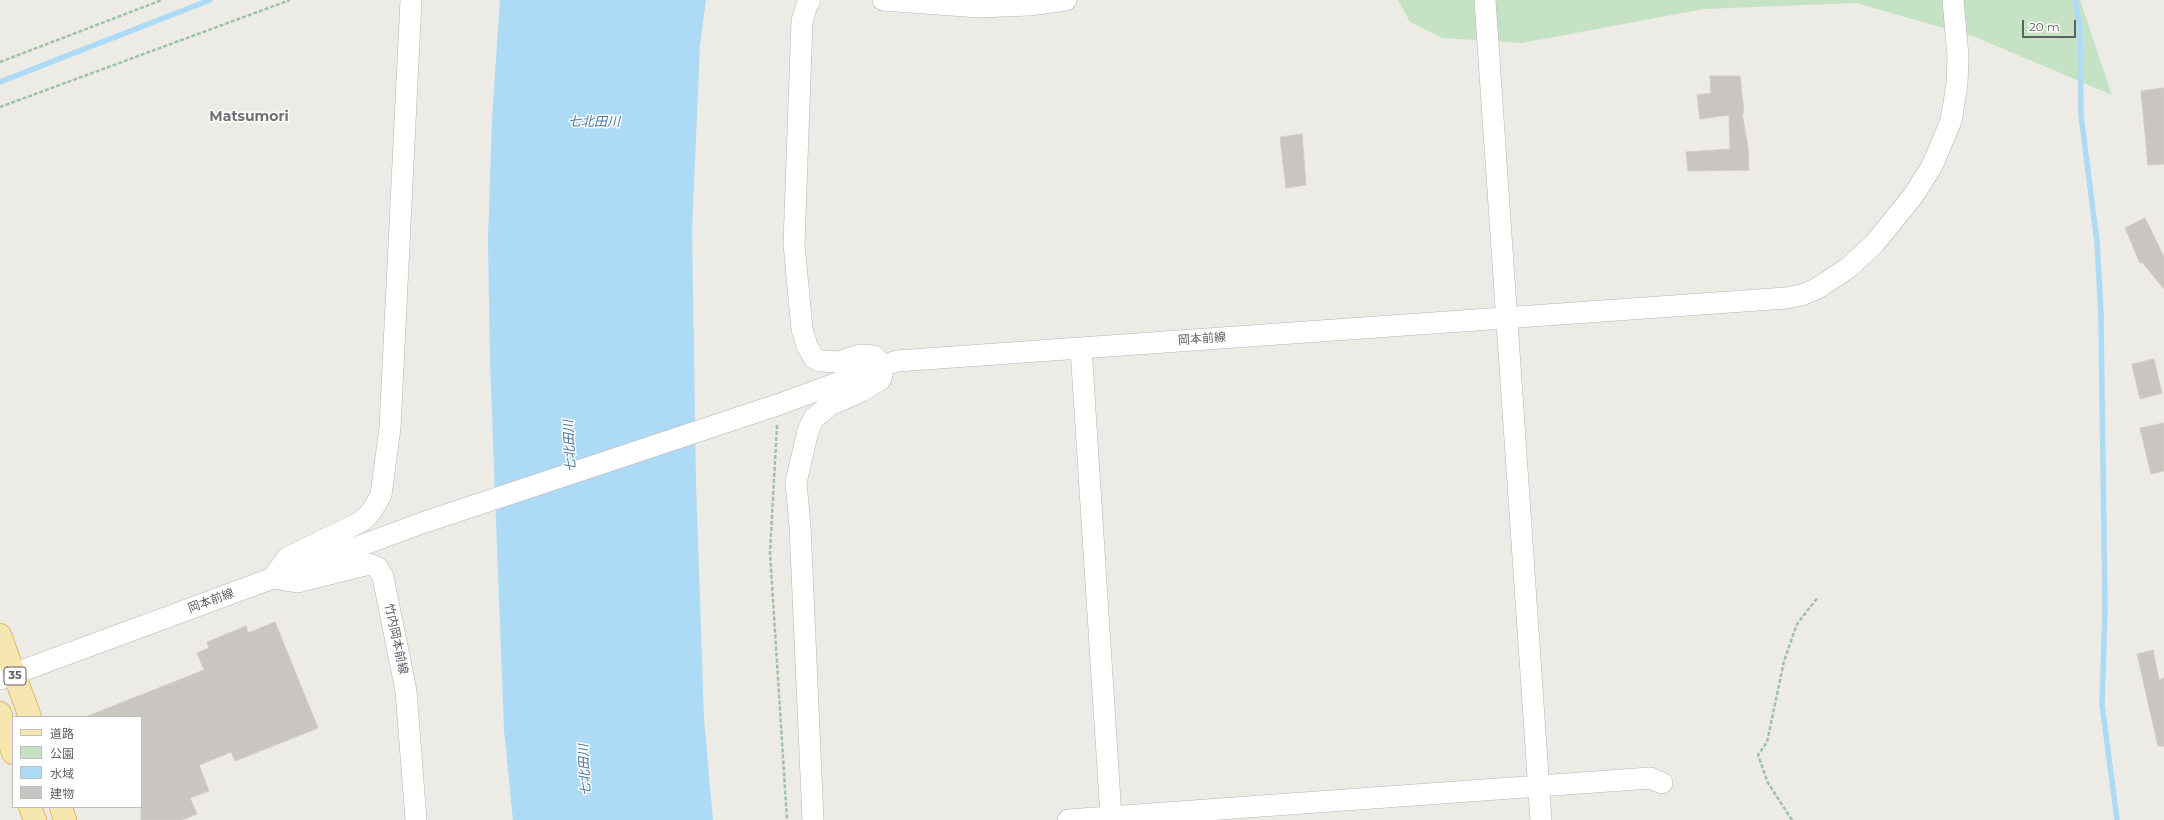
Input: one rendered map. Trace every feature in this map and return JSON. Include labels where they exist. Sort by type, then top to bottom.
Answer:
[{"type":"main road","name":"35","points":[[0,635],[7,676],[29,716]]},
{"type":"main road","points":[[0,713],[12,750]]},
{"type":"main road","points":[[30,808],[35,820]]},
{"type":"main road","points":[[61,808],[65,820]]},
{"type":"street","points":[[274,578],[287,558],[362,521],[381,495],[390,428],[411,0]]},
{"type":"street","points":[[810,0],[802,22],[794,244],[802,329],[814,358],[820,361],[838,362],[860,355],[874,356],[891,363],[881,378],[862,391],[830,405],[814,418],[808,431],[796,482],[800,526],[813,820]]},
{"type":"street","points":[[883,0],[979,7],[1029,5],[1066,0]]},
{"type":"street","points":[[1485,0],[1541,820]]},
{"type":"street","name":"岡本前線","points":[[7,676],[422,523],[780,404],[891,363],[1786,298],[1802,295],[1818,288],[1848,268],[1874,244],[1913,196],[1932,166],[1951,121],[1957,84],[1958,56],[1953,0]]},
{"type":"street","points":[[1081,348],[1110,817]]},
{"type":"street","name":"竹内岡本前線","points":[[274,578],[297,582],[369,564],[377,567],[383,577],[406,690],[416,820]]},
{"type":"street","points":[[1068,820],[1650,778],[1662,783]]},
{"type":"path","points":[[0,62],[162,0]]},
{"type":"path","points":[[0,107],[290,0]]},
{"type":"path","points":[[780,404],[777,420],[770,553],[787,820]]},
{"type":"path","points":[[1792,820],[1768,783],[1758,755],[1767,742],[1784,662],[1797,624],[1818,597]]},
{"type":"green space","points":[[1398,0],[2080,0],[2112,95],[1975,37],[1856,3],[1704,9],[1522,43],[1442,38],[1410,22]]},
{"type":"water","name":"七北田川","points":[[500,0],[706,0],[700,45],[692,230],[696,483],[704,719],[713,820],[513,820],[504,730],[490,361],[488,240],[492,118]]},
{"type":"building","points":[[1710,76],[1740,76],[1744,113],[1742,113],[1748,148],[1749,170],[1688,171],[1686,152],[1730,149],[1729,115],[1700,119],[1697,95],[1711,93]]},
{"type":"building","points":[[2164,88],[2164,164],[2148,165],[2141,91]]},
{"type":"building","points":[[1302,134],[1306,185],[1286,188],[1280,137]]},
{"type":"building","points":[[2145,218],[2164,257],[2164,289],[2142,262],[2140,263],[2125,228]]},
{"type":"building","points":[[2154,359],[2162,393],[2140,399],[2132,364]]},
{"type":"building","points":[[2164,423],[2164,471],[2151,474],[2140,428]]},
{"type":"building","points":[[275,622],[318,728],[235,761],[231,752],[199,765],[209,791],[190,798],[197,814],[181,820],[141,820],[142,716],[88,716],[204,670],[197,653],[209,648],[207,642],[246,626],[248,633]]},
{"type":"building","points":[[2153,650],[2159,680],[2164,678],[2164,746],[2158,746],[2137,654]]},
{"type":"waterway","points":[[0,82],[210,0]]},
{"type":"waterway","points":[[2075,0],[2080,28],[2081,115],[2097,242],[2101,316],[2105,610],[2102,704],[2117,820]]},
{"type":"district","name":"Matsumori","points":[[249,117]]}]
